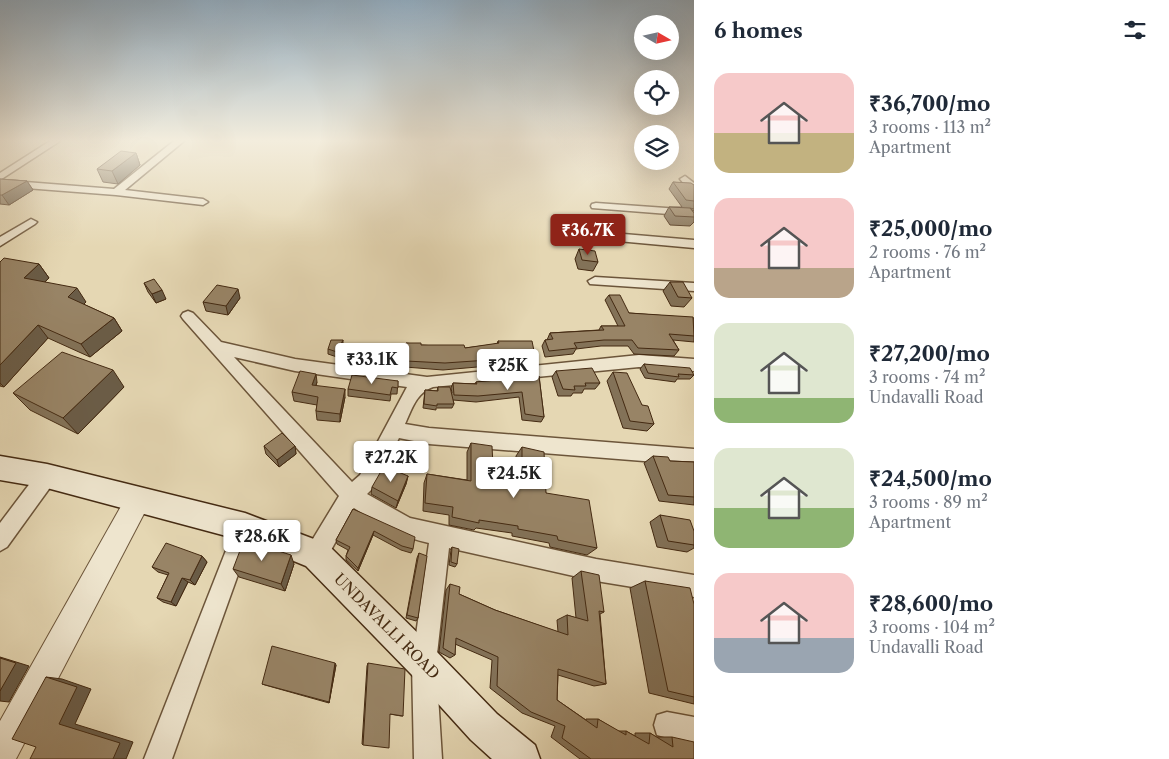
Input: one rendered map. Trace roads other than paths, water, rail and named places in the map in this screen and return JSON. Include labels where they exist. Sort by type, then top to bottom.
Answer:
[{"type":"main road","name":"UNDAVALLI ROAD","points":[[0,468],[47,476],[245,527],[316,555],[424,663],[486,743],[521,759]]},
{"type":"street","points":[[116,192],[136,176]]},
{"type":"street","points":[[685,179],[694,189]]},
{"type":"street","points":[[0,183],[116,192],[203,202]]},
{"type":"street","points":[[596,206],[694,213]]},
{"type":"street","points":[[0,242],[32,222]]},
{"type":"street","points":[[600,236],[694,244]]},
{"type":"street","points":[[595,281],[694,287]]},
{"type":"street","points":[[188,316],[351,495],[380,514],[408,528],[440,536],[596,570],[694,586]]},
{"type":"street","points":[[217,347],[295,365],[427,383],[625,362],[694,365]]},
{"type":"street","points":[[316,555],[351,495],[367,481],[382,456],[411,393],[427,383]]},
{"type":"street","points":[[393,429],[429,436],[694,457]]},
{"type":"street","points":[[0,540],[47,476]]},
{"type":"street","points":[[0,755],[138,500]]},
{"type":"street","points":[[158,759],[245,527]]},
{"type":"street","points":[[428,759],[424,663],[440,536]]},
{"type":"street","points":[[667,725],[694,730]]}]
